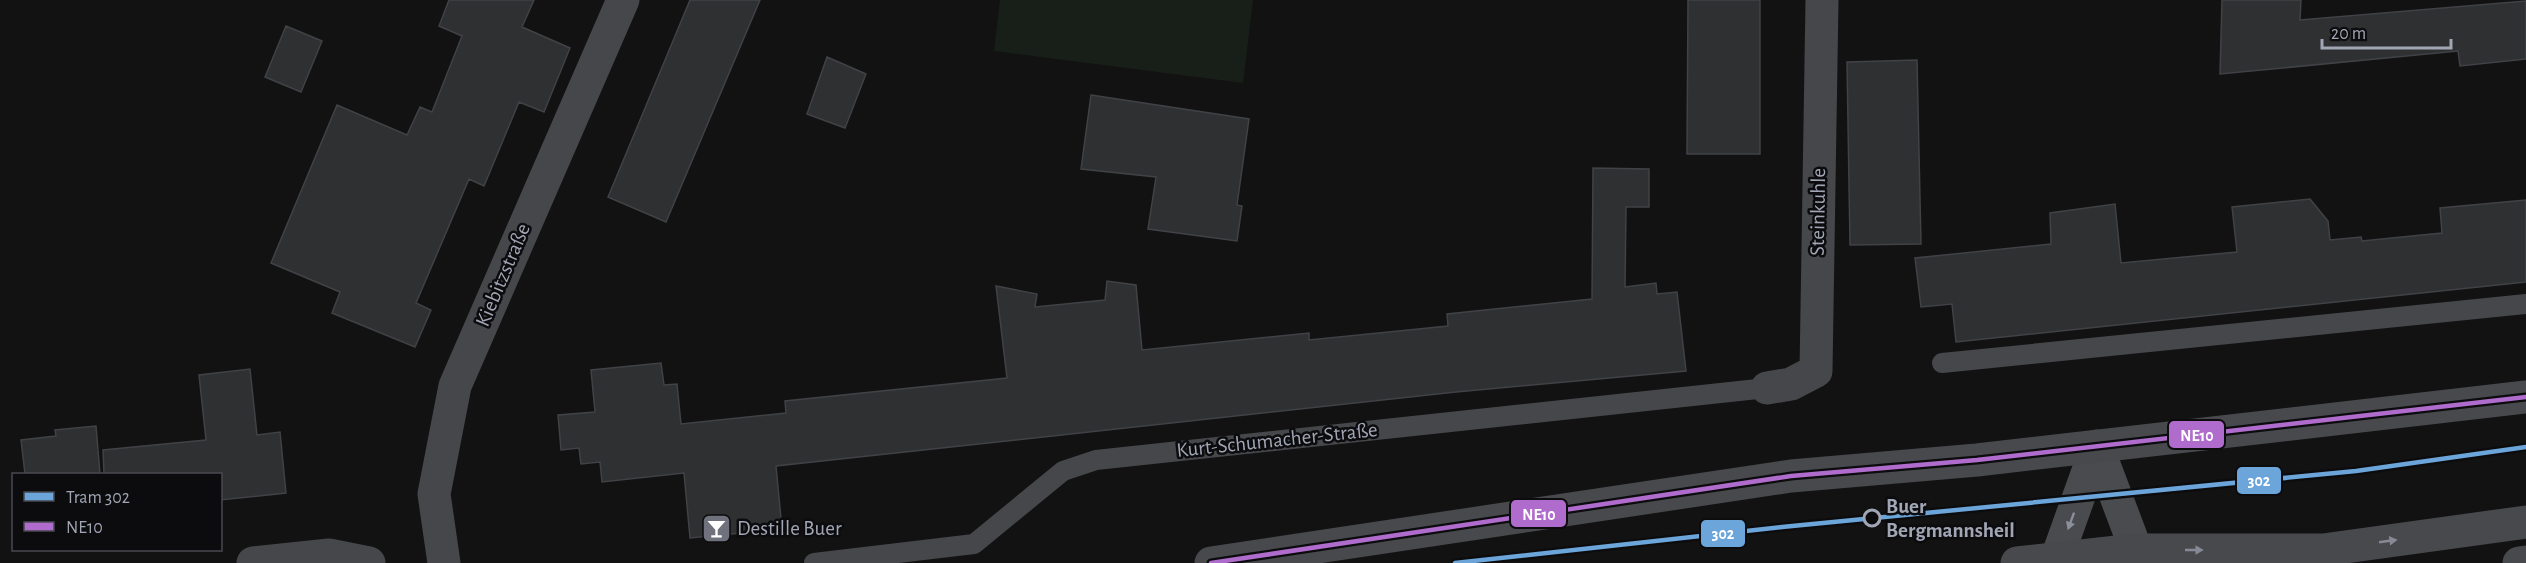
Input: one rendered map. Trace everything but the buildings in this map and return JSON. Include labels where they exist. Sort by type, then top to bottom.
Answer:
[{"type":"main road","points":[[1211,563],[1791,476],[1977,460],[2526,397]]},
{"type":"main road","points":[[2017,563],[2323,550],[2526,522]]},
{"type":"main road","points":[[2520,563],[2526,562]]},
{"type":"street","name":"Kiebitzstraße","points":[[444,563],[434,494],[455,386],[622,0]]},
{"type":"street","name":"Steinkuhle","points":[[1767,388],[1791,384],[1816,371],[1822,0]]},
{"type":"street","points":[[2097,446],[2138,557]]},
{"type":"street","points":[[2055,561],[2097,446]]},
{"type":"street","points":[[253,563],[329,555],[369,563]]},
{"type":"lane","points":[[1942,363],[2526,304]]},
{"type":"lane","name":"Kurt-Schumacher-Straße","points":[[814,563],[974,544],[1063,471],[1096,460],[1767,388]]},
{"type":"shaded area","points":[[1000,0],[1253,0],[1243,83],[994,51]]},
{"type":"tram line","name":"302","points":[[1455,563],[1782,527],[2356,471],[2526,447]]},
{"type":"transit line","name":"NE10","points":[[1211,563],[1791,476],[1977,460],[2526,397]]},
{"type":"place","name":"Buer Bergmannsheil","points":[[1872,518]]},
{"type":"place","name":"Destille Buer","points":[[716,528]]}]
